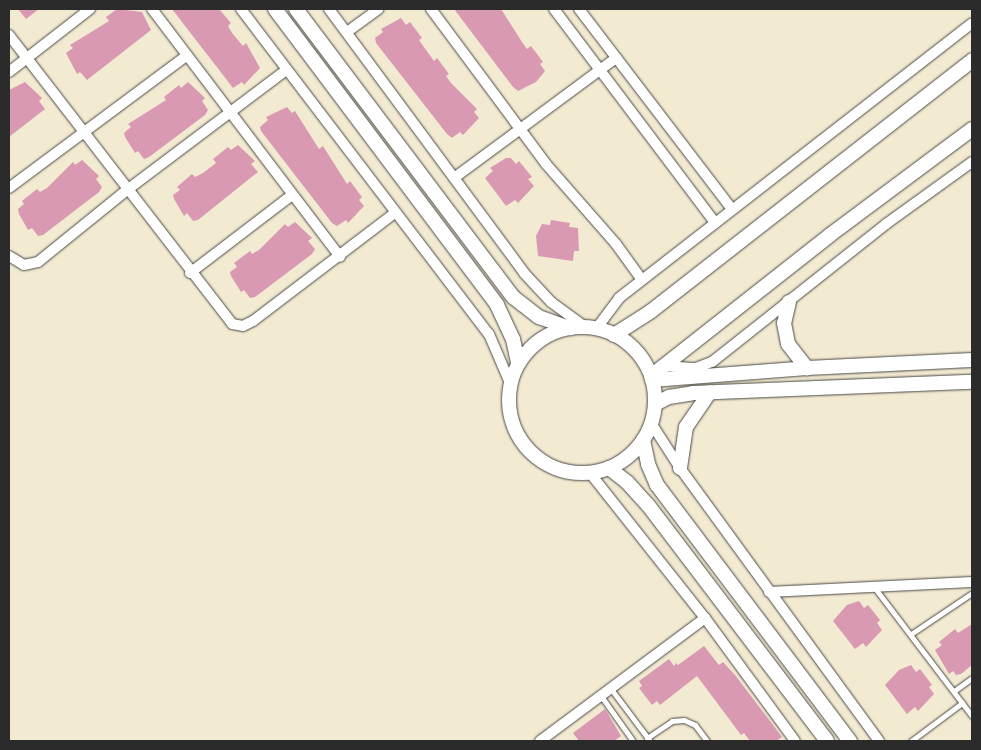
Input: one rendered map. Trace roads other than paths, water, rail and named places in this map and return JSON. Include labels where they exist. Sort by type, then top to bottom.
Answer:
[{"type":"street","points":[[152,9],[340,257]]},
{"type":"street","points":[[240,9],[489,334],[510,383]]},
{"type":"street","points":[[275,9],[497,306],[513,339],[518,363]]},
{"type":"street","points":[[296,9],[513,297],[539,317],[570,328],[590,328],[614,335],[630,345],[651,378],[655,404],[651,423],[643,440],[634,452],[608,468],[590,473],[557,469],[534,456],[521,441],[512,423],[508,403],[510,383],[518,363],[540,340],[570,328]]},
{"type":"street","points":[[329,9],[533,283],[590,328]]},
{"type":"street","points":[[347,32],[378,9]]},
{"type":"street","points":[[431,9],[521,130],[642,280]]},
{"type":"street","points":[[554,9],[715,223]]},
{"type":"street","points":[[579,9],[732,209]]},
{"type":"street","points":[[9,72],[84,11]]},
{"type":"street","points":[[590,328],[613,303],[972,22]]},
{"type":"street","points":[[9,35],[227,321],[243,326],[340,257],[395,213]]},
{"type":"street","points":[[9,188],[186,56]]},
{"type":"street","points":[[454,178],[616,58]]},
{"type":"street","points":[[614,335],[650,312],[972,60]]},
{"type":"street","points":[[9,256],[24,265],[38,262],[127,190],[286,70]]},
{"type":"street","points":[[651,378],[830,235],[972,129]]},
{"type":"street","points":[[664,366],[696,368],[712,362],[886,224],[972,162]]},
{"type":"street","points":[[190,273],[292,195]]},
{"type":"street","points":[[789,302],[784,323],[786,338],[792,353],[807,368]]},
{"type":"street","points":[[651,378],[972,360]]},
{"type":"street","points":[[655,404],[682,394],[710,392],[972,382]]},
{"type":"street","points":[[680,468],[686,427],[710,392]]},
{"type":"street","points":[[651,423],[680,468],[879,741]]},
{"type":"street","points":[[643,440],[648,464],[657,486],[850,741]]},
{"type":"street","points":[[608,468],[642,499],[827,741]]},
{"type":"street","points":[[590,473],[704,618],[795,741]]},
{"type":"street","points":[[769,592],[972,582]]},
{"type":"street","points":[[542,740],[704,618]]},
{"type":"lane","points":[[874,586],[971,713]]},
{"type":"lane","points":[[911,634],[972,593]]},
{"type":"lane","points":[[954,691],[972,678]]},
{"type":"lane","points":[[610,688],[648,740],[672,721],[684,720],[696,725],[708,741]]},
{"type":"lane","points":[[601,696],[634,741]]},
{"type":"lane","points":[[911,741],[962,703]]}]
